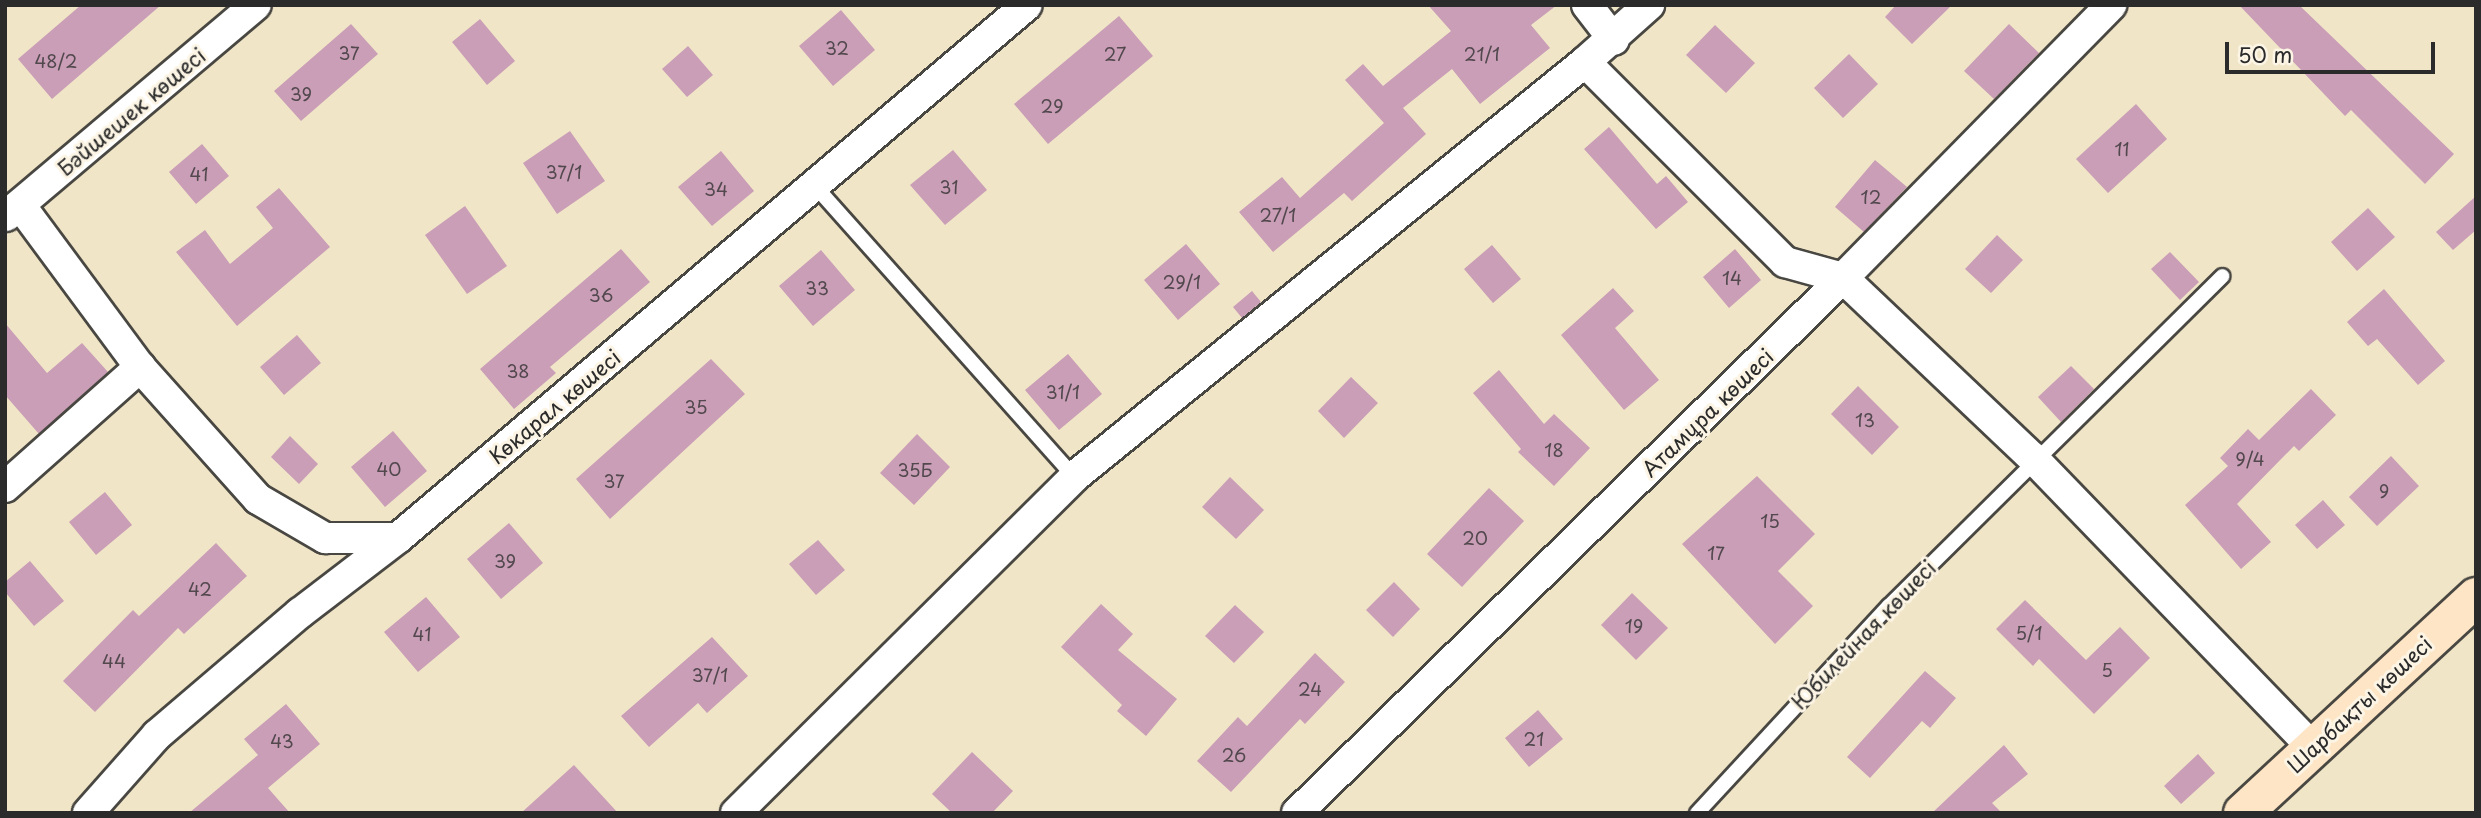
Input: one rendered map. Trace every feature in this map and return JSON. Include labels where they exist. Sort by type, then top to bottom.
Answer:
[{"type":"street","name":"Бәйшешек көшесі","points":[[13,211],[256,5]]},
{"type":"street","name":"Көкарал көшесі","points":[[90,812],[157,735],[300,613],[398,538],[1027,5]]},
{"type":"street","points":[[1587,5],[1614,40]]},
{"type":"street","points":[[736,813],[1074,477],[1614,40],[1649,5]]},
{"type":"street","name":"Атамұра көшесі","points":[[1297,813],[1843,278],[2110,5]]},
{"type":"street","points":[[1585,62],[1785,262],[1843,278],[2034,458],[2311,746]]},
{"type":"street","points":[[13,211],[139,367],[258,499],[325,538],[398,538]]},
{"type":"street","points":[[5,487],[139,367]]},
{"type":"street","name":"Шарбақты көшесі","points":[[2243,813],[2311,746],[2475,606]]},
{"type":"lane","points":[[815,187],[1074,477]]},
{"type":"lane","name":"Юбилейная көшесі","points":[[1697,813],[1797,702],[2034,458],[2222,276]]},
{"type":"building","points":[[81,5],[161,5],[52,99],[18,59]]},
{"type":"building","points":[[1428,5],[1557,5],[1531,25],[1550,48],[1480,104],[1452,69],[1403,108],[1426,134],[1352,201],[1344,193],[1273,252],[1239,212],[1282,177],[1300,198],[1384,123],[1345,80],[1363,64],[1383,86],[1451,31]]},
{"type":"building","points":[[1896,5],[1952,5],[1912,44],[1885,17]]},
{"type":"building","points":[[2239,5],[2299,5],[2454,154],[2425,184],[2351,110],[2345,116]]},
{"type":"building","points":[[841,10],[875,50],[833,86],[799,46]]},
{"type":"building","points":[[1119,16],[1153,56],[1048,144],[1014,104]]},
{"type":"building","points":[[480,19],[515,61],[487,85],[452,42]]},
{"type":"building","points":[[351,24],[378,54],[301,121],[274,91]]},
{"type":"building","points":[[2009,24],[2039,53],[1994,99],[1964,71]]},
{"type":"building","points":[[1715,25],[1755,63],[1726,93],[1686,55]]},
{"type":"building","points":[[688,46],[713,75],[687,97],[662,69]]},
{"type":"building","points":[[1849,54],[1878,84],[1843,118],[1814,88]]},
{"type":"building","points":[[2136,104],[2167,139],[2108,193],[2076,159]]},
{"type":"building","points":[[1609,127],[1657,184],[1666,176],[1688,202],[1656,229],[1584,149]]},
{"type":"building","points":[[570,131],[605,181],[557,214],[523,163]]},
{"type":"building","points":[[202,144],[229,176],[196,204],[169,172]]},
{"type":"building","points":[[953,150],[987,190],[945,225],[910,185]]},
{"type":"building","points":[[721,151],[754,191],[712,226],[678,187]]},
{"type":"building","points":[[1875,160],[1907,187],[1864,232],[1835,207]]},
{"type":"building","points":[[279,188],[330,247],[237,326],[176,252],[205,230],[230,264],[273,228],[256,207]]},
{"type":"building","points":[[2476,196],[2476,230],[2453,250],[2436,232]]},
{"type":"building","points":[[465,206],[507,266],[467,294],[425,235]]},
{"type":"building","points":[[2368,208],[2395,237],[2357,271],[2331,242]]},
{"type":"building","points":[[1997,235],[2023,260],[1991,293],[1965,269]]},
{"type":"building","points":[[1186,244],[1220,284],[1178,320],[1144,280]]},
{"type":"building","points":[[1492,245],[1521,279],[1493,303],[1464,269]]},
{"type":"building","points":[[621,249],[650,282],[550,367],[556,373],[514,409],[480,369]]},
{"type":"building","points":[[1735,249],[1761,280],[1729,308],[1703,277]]},
{"type":"building","points":[[821,250],[855,290],[813,326],[779,286]]},
{"type":"building","points":[[2170,252],[2199,282],[2180,300],[2151,269]]},
{"type":"building","points":[[1613,288],[1634,311],[1615,328],[1659,380],[1624,410],[1561,335]]},
{"type":"building","points":[[2384,289],[2445,361],[2418,385],[2377,339],[2368,346],[2347,322]]},
{"type":"building","points":[[1252,291],[1261,302],[1242,318],[1233,307]]},
{"type":"building","points":[[5,323],[47,373],[82,343],[108,372],[39,434],[5,395]]},
{"type":"building","points":[[297,335],[321,363],[284,395],[260,367]]},
{"type":"building","points":[[1068,354],[1102,394],[1059,430],[1025,390]]},
{"type":"building","points":[[711,359],[745,394],[610,519],[576,479]]},
{"type":"building","points":[[2071,366],[2094,389],[2061,422],[2038,397]]},
{"type":"building","points":[[1499,370],[1544,424],[1554,414],[1590,448],[1554,486],[1518,452],[1521,449],[1473,393]]},
{"type":"building","points":[[1351,377],[1378,403],[1344,438],[1318,411]]},
{"type":"building","points":[[1858,386],[1899,427],[1872,455],[1831,414]]},
{"type":"building","points":[[2311,389],[2336,415],[2299,451],[2294,446],[2237,504],[2271,542],[2241,569],[2185,505],[2228,466],[2220,458],[2248,429],[2259,440]]},
{"type":"building","points":[[393,431],[427,471],[385,507],[351,467]]},
{"type":"building","points":[[917,434],[950,467],[914,505],[880,473]]},
{"type":"building","points":[[290,436],[318,464],[299,484],[271,457]]},
{"type":"building","points":[[2391,456],[2419,486],[2377,526],[2349,497]]},
{"type":"building","points":[[1757,476],[1815,534],[1778,571],[1813,606],[1775,644],[1682,544]]},
{"type":"building","points":[[1230,477],[1264,510],[1236,539],[1202,507]]},
{"type":"building","points":[[1489,488],[1524,521],[1462,587],[1427,554]]},
{"type":"building","points":[[105,492],[132,525],[96,555],[69,522]]},
{"type":"building","points":[[2323,500],[2345,525],[2317,549],[2295,525]]},
{"type":"building","points":[[509,523],[543,563],[501,599],[467,559]]},
{"type":"building","points":[[818,540],[845,570],[816,595],[789,564]]},
{"type":"building","points":[[216,543],[247,576],[184,634],[178,628],[95,712],[63,681],[133,610],[139,616]]},
{"type":"building","points":[[30,561],[64,601],[34,626],[5,592],[5,582]]},
{"type":"building","points":[[1394,582],[1420,609],[1393,637],[1366,610]]},
{"type":"building","points":[[1632,593],[1668,628],[1636,660],[1601,625]]},
{"type":"building","points":[[426,597],[460,637],[418,672],[384,632]]},
{"type":"building","points":[[2025,600],[2086,660],[2120,627],[2150,658],[2094,714],[2039,659],[2033,666],[1996,629]]},
{"type":"building","points":[[1101,604],[1133,634],[1118,650],[1177,699],[1146,736],[1117,711],[1122,705],[1061,647]]},
{"type":"building","points":[[1235,605],[1264,632],[1234,663],[1205,636]]},
{"type":"building","points":[[712,637],[748,676],[707,713],[698,703],[649,747],[621,716]]},
{"type":"building","points":[[1315,653],[1345,682],[1305,724],[1300,719],[1231,792],[1197,761],[1238,717],[1247,726]]},
{"type":"building","points":[[1925,671],[1956,698],[1930,728],[1922,721],[1870,778],[1847,757]]},
{"type":"building","points":[[286,704],[320,744],[268,788],[290,813],[189,813],[258,755],[244,739]]},
{"type":"building","points":[[1538,710],[1563,739],[1529,767],[1505,738]]},
{"type":"building","points":[[2004,745],[2028,774],[1992,803],[2002,813],[1932,813]]},
{"type":"building","points":[[972,752],[1013,791],[992,813],[952,813],[932,794]]},
{"type":"building","points":[[2198,754],[2215,773],[2181,804],[2164,786]]},
{"type":"building","points":[[574,765],[618,813],[521,813]]}]
